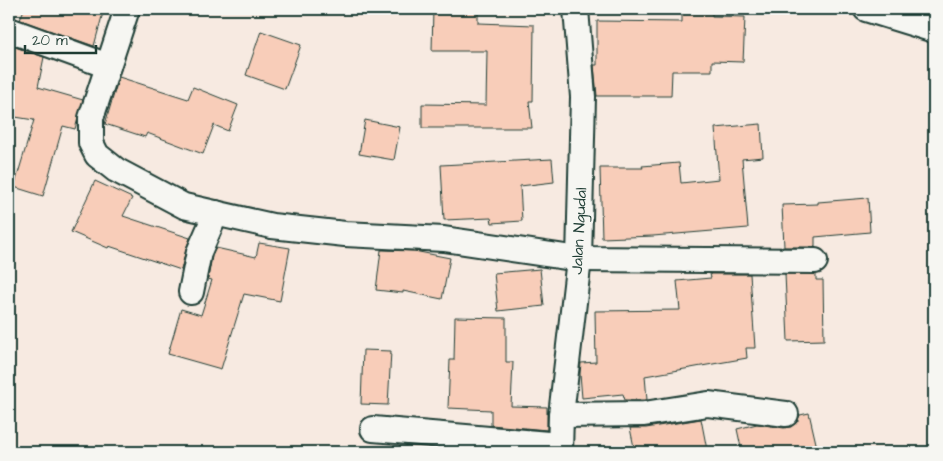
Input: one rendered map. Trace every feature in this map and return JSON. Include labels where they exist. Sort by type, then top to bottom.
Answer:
[{"type":"street","points":[[127,9],[91,118],[91,143],[97,155],[116,170],[184,206],[272,226],[345,234],[444,238],[579,259],[814,261]]},
{"type":"street","name":"Jalan Ngudal","points":[[560,449],[561,415],[579,259],[583,97],[576,9]]},
{"type":"street","points":[[866,9],[933,29]]},
{"type":"street","points":[[9,30],[108,66]]},
{"type":"street","points":[[191,292],[199,252],[216,213]]},
{"type":"street","points":[[561,415],[644,414],[708,404],[786,414]]},
{"type":"street","points":[[373,429],[560,449]]},
{"type":"building","points":[[24,9],[104,9],[94,46],[20,20]]},
{"type":"building","points":[[433,9],[478,9],[478,23],[534,25],[533,101],[529,101],[532,128],[422,128],[422,104],[486,105],[487,51],[432,51]]},
{"type":"building","points":[[682,12],[712,12],[712,16],[745,17],[743,62],[712,61],[712,71],[672,71],[671,96],[597,96],[594,65],[597,65],[597,21],[682,22]]},
{"type":"building","points":[[261,31],[301,45],[285,89],[246,75]]},
{"type":"building","points":[[12,46],[44,57],[38,87],[83,100],[75,129],[63,126],[43,196],[14,187],[34,120],[9,116],[9,62]]},
{"type":"building","points":[[119,77],[188,99],[193,87],[238,105],[228,131],[214,125],[203,154],[147,133],[145,137],[105,124]]},
{"type":"building","points":[[365,120],[400,127],[394,160],[359,154]]},
{"type":"building","points":[[761,124],[763,157],[742,159],[748,228],[602,238],[600,168],[643,168],[642,166],[679,163],[681,183],[719,179],[715,128]]},
{"type":"building","points":[[552,159],[554,182],[520,186],[522,221],[492,223],[491,218],[444,220],[441,165]]},
{"type":"building","points":[[95,181],[132,198],[123,216],[190,238],[181,270],[109,246],[108,248],[71,232]]},
{"type":"building","points":[[868,198],[870,232],[815,237],[815,247],[784,247],[782,205],[818,204],[818,202]]},
{"type":"building","points":[[259,243],[290,248],[280,301],[244,294],[221,369],[168,354],[181,309],[201,315],[212,280],[208,279],[212,256],[216,248],[256,257]]},
{"type":"building","points":[[381,250],[414,251],[450,258],[442,299],[403,291],[403,293],[376,290]]},
{"type":"building","points":[[540,269],[544,306],[498,311],[494,273]]},
{"type":"building","points":[[710,274],[750,274],[755,348],[746,348],[747,358],[645,376],[647,400],[625,400],[623,394],[582,398],[581,363],[596,362],[595,311],[680,310],[677,281],[711,278]]},
{"type":"building","points":[[785,274],[816,274],[816,280],[823,280],[824,340],[788,341]]},
{"type":"building","points":[[455,317],[506,318],[506,362],[513,362],[511,406],[547,407],[547,430],[491,425],[491,410],[448,408],[450,360],[454,360]]},
{"type":"building","points":[[363,350],[391,351],[388,405],[361,404]]},
{"type":"building","points":[[809,413],[818,452],[742,452],[737,429],[757,424],[784,428],[791,427],[797,422],[800,415]]},
{"type":"building","points":[[701,419],[707,450],[694,452],[635,452],[630,428],[646,428]]}]
